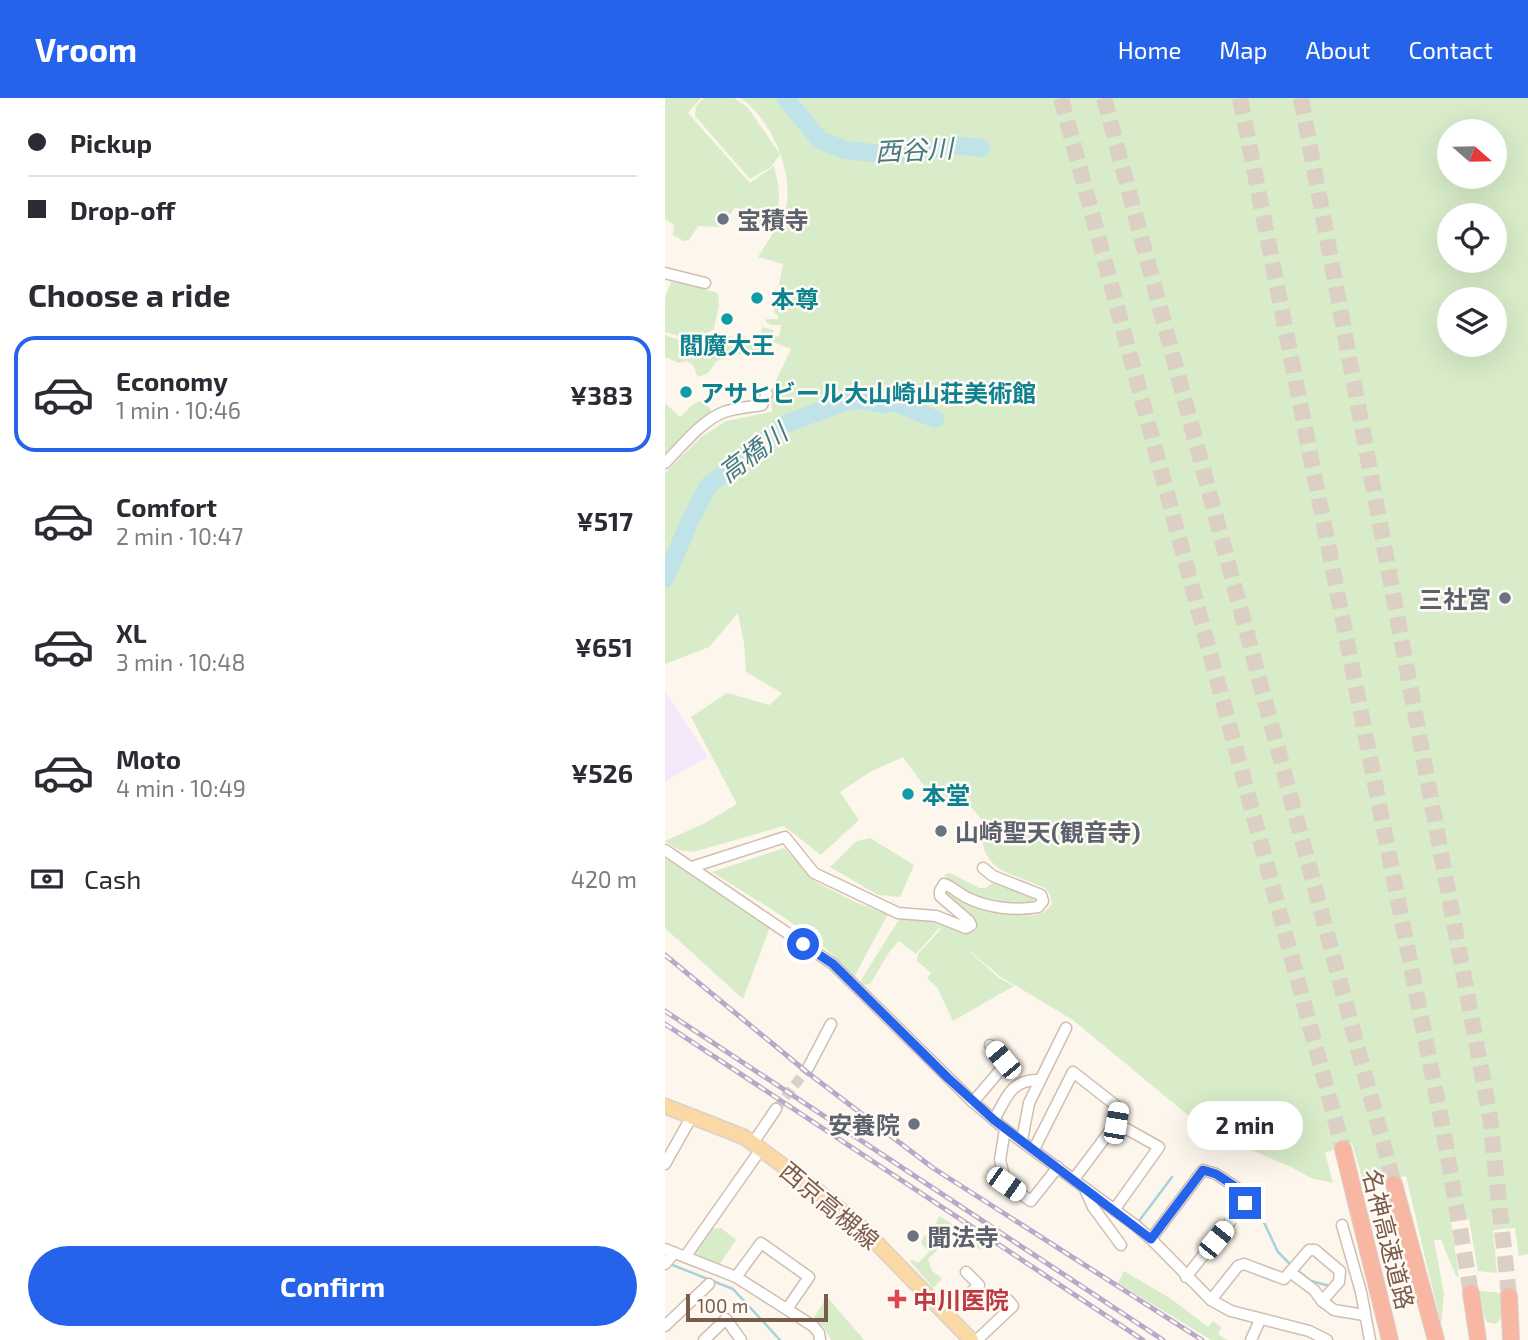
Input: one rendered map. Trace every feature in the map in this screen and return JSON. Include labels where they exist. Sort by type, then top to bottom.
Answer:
[{"type":"highway","name":"名神高速道路","points":[[1343,1149],[1391,1340]]},
{"type":"highway","name":"名神高速道路","points":[[1394,1184],[1436,1340]]},
{"type":"highway","points":[[1471,1293],[1478,1340]]},
{"type":"highway","points":[[1509,1296],[1511,1340]]},
{"type":"main road","name":"西京高槻線","points":[[665,1106],[735,1133],[757,1146],[854,1221],[947,1314],[968,1339]]},
{"type":"street","points":[[665,273],[705,284]]},
{"type":"street","points":[[665,463],[696,431],[723,412],[762,405],[767,394]]},
{"type":"street","points":[[692,867],[785,837],[814,873],[898,913],[936,916],[966,928],[971,925],[969,920],[940,897],[944,884],[967,898],[993,907],[1028,909],[1043,901],[1041,895],[993,876],[983,869]]},
{"type":"street","points":[[665,850],[833,964],[973,1102],[1151,1239],[1211,1300],[1231,1311],[1327,1340]]},
{"type":"street","points":[[807,1068],[831,1024]]},
{"type":"street","points":[[1023,1140],[1029,1103],[1038,1080],[1066,1028]]},
{"type":"street","points":[[973,1102],[1002,1068],[1003,1060],[990,1045]]},
{"type":"street","points":[[1034,1149],[1073,1072],[1119,1108],[1116,1123],[1073,1179]]},
{"type":"street","points":[[994,1120],[1017,1084],[1038,1080]]},
{"type":"street","points":[[776,1109],[757,1146],[672,1257],[736,1277],[813,1326],[820,1340]]},
{"type":"street","points":[[665,1164],[692,1116]]},
{"type":"street","points":[[1114,1210],[1159,1147],[1116,1123]]},
{"type":"street","points":[[1005,1129],[1000,1160],[1006,1184],[1031,1201],[1058,1167]]},
{"type":"street","points":[[1151,1239],[1203,1170],[1216,1174],[1245,1193],[1245,1203],[1186,1277]]},
{"type":"street","points":[[1084,1187],[1093,1207],[1121,1245]]},
{"type":"street","points":[[1342,1225],[1361,1292],[1370,1340]]},
{"type":"street","points":[[736,1277],[761,1243],[809,1277],[787,1309]]},
{"type":"street","points":[[1211,1300],[1238,1266],[1244,1264],[1284,1279],[1309,1250],[1315,1250],[1340,1271],[1339,1282],[1322,1301]]},
{"type":"street","points":[[947,1314],[979,1285],[966,1272]]},
{"type":"street","points":[[1290,1272],[1334,1310],[1364,1315]]},
{"type":"street","points":[[665,1326],[709,1284]]},
{"type":"street","points":[[968,1339],[1013,1306],[1008,1300]]},
{"type":"street","points":[[665,1309],[675,1317]]},
{"type":"street","points":[[704,1340],[726,1319],[741,1340]]},
{"type":"street","points":[[1251,1340],[1260,1320]]},
{"type":"shaded area","points":[[665,692],[708,757],[665,781]]},
{"type":"green space","points":[[665,98],[701,98],[688,113],[750,183],[774,166],[779,199],[774,218],[766,213],[759,223],[753,215],[735,207],[722,227],[698,226],[689,240],[684,241],[673,235],[674,225],[665,219]]},
{"type":"green space","points":[[704,98],[734,98],[748,108],[780,154],[771,167],[750,179],[695,116],[696,106]]},
{"type":"green space","points":[[740,98],[1528,98],[1528,1254],[1519,1256],[1515,1228],[1493,1230],[1497,1273],[1478,1271],[1469,1219],[1451,1222],[1459,1277],[1456,1276],[1441,1240],[1434,1240],[1444,1294],[1441,1325],[1406,1176],[1364,1184],[1352,1143],[1325,1153],[1333,1183],[1311,1178],[1207,1131],[1073,1020],[1001,977],[961,944],[999,978],[1014,986],[953,1021],[937,987],[927,978],[931,973],[917,961],[918,954],[940,927],[916,954],[899,941],[870,984],[863,985],[861,980],[900,918],[935,919],[963,932],[977,930],[975,918],[942,892],[945,888],[979,908],[996,913],[1037,915],[1052,904],[1046,889],[998,868],[990,861],[982,838],[982,820],[958,792],[937,804],[903,757],[870,772],[840,792],[859,820],[821,855],[784,826],[693,852],[679,850],[665,841],[703,824],[737,804],[691,717],[727,693],[770,705],[782,693],[746,672],[738,613],[709,647],[665,664],[665,473],[700,438],[726,421],[772,412],[771,391],[791,349],[760,337],[762,327],[774,330],[772,335],[779,337],[781,325],[771,325],[766,319],[778,319],[774,312],[783,264],[758,257],[780,222],[785,224],[781,221],[788,189],[780,153],[763,120]]},
{"type":"green space","points":[[672,280],[718,293],[719,305],[714,329],[690,337],[665,332],[665,298]]},
{"type":"green space","points":[[714,331],[766,347],[746,355],[739,354],[717,361],[708,373],[698,377],[693,365],[687,361],[679,363],[665,357],[665,335],[690,340],[702,338]]},
{"type":"green space","points":[[700,401],[710,408],[712,413],[693,426],[665,454],[665,403],[680,417]]},
{"type":"green space","points":[[870,838],[914,865],[900,897],[878,895],[830,867],[857,841]]},
{"type":"green space","points":[[784,848],[816,882],[855,902],[888,914],[854,977],[805,932],[712,872]]},
{"type":"green space","points":[[665,856],[770,927],[743,999],[665,928]]},
{"type":"green space","points":[[950,873],[979,888],[986,888],[993,882],[1035,898],[1031,904],[984,899],[963,890],[944,875]]},
{"type":"green space","points":[[939,1216],[986,1248],[978,1249],[971,1244],[968,1247],[946,1234],[938,1243],[938,1249],[928,1259],[932,1271],[941,1277],[933,1288],[910,1261],[918,1263],[929,1252],[921,1243]]},
{"type":"green space","points":[[721,1228],[736,1240],[719,1265],[695,1256],[694,1252],[710,1229]]},
{"type":"green space","points":[[1124,1271],[1170,1298],[1208,1327],[1213,1321],[1221,1327],[1218,1334],[1227,1340],[1211,1340],[1118,1283]]},
{"type":"green space","points":[[1479,1291],[1501,1293],[1501,1318],[1496,1324],[1485,1319]]},
{"type":"green space","points":[[827,1297],[864,1340],[831,1340],[823,1326],[813,1319]]},
{"type":"waterway","name":"西谷川","points":[[785,98],[820,140],[846,150],[905,155],[955,145],[981,148]]},
{"type":"waterway","name":"高橋川","points":[[665,579],[708,486],[785,424],[845,402],[862,400],[882,404],[896,403],[935,419]]},
{"type":"waterway","points":[[1139,1221],[1172,1177]]},
{"type":"waterway","points":[[1213,1178],[1228,1188]]},
{"type":"waterway","points":[[1250,1201],[1256,1206],[1278,1252],[1291,1265]]},
{"type":"waterway","points":[[670,1264],[733,1289],[780,1340]]},
{"type":"waterway","points":[[1296,1269],[1311,1281],[1330,1286]]},
{"type":"tunnel","points":[[1061,98],[1343,1149]]},
{"type":"tunnel","points":[[1104,98],[1394,1184]]},
{"type":"tunnel","points":[[1240,98],[1444,1134],[1471,1293]]},
{"type":"tunnel","points":[[1301,98],[1490,1117],[1509,1296]]},
{"type":"tunnel","points":[[776,1109],[808,1068]]},
{"type":"railway","points":[[665,955],[808,1073],[933,1168],[1202,1340]]},
{"type":"railway","points":[[665,1011],[1163,1340]]},
{"type":"railway","points":[[665,1024],[1143,1340]]},
{"type":"place","name":"宝積寺","points":[[723,219]]},
{"type":"place","name":"本尊","points":[[757,298]]},
{"type":"place","name":"閻魔大王","points":[[727,319]]},
{"type":"place","name":"アサヒビール大山崎山荘美術館","points":[[686,392]]},
{"type":"place","name":"三社宮","points":[[1505,598]]},
{"type":"place","name":"本堂","points":[[908,794]]},
{"type":"place","name":"山崎聖天(観音寺)","points":[[941,831]]},
{"type":"place","name":"安養院","points":[[914,1124]]},
{"type":"place","name":"聞法寺","points":[[913,1236]]},
{"type":"place","name":"中川医院","points":[[897,1299]]},
{"type":"route","points":[[803,944],[833,964],[994,1120],[1151,1239],[1203,1170],[1216,1174],[1245,1193],[1245,1203]]}]
